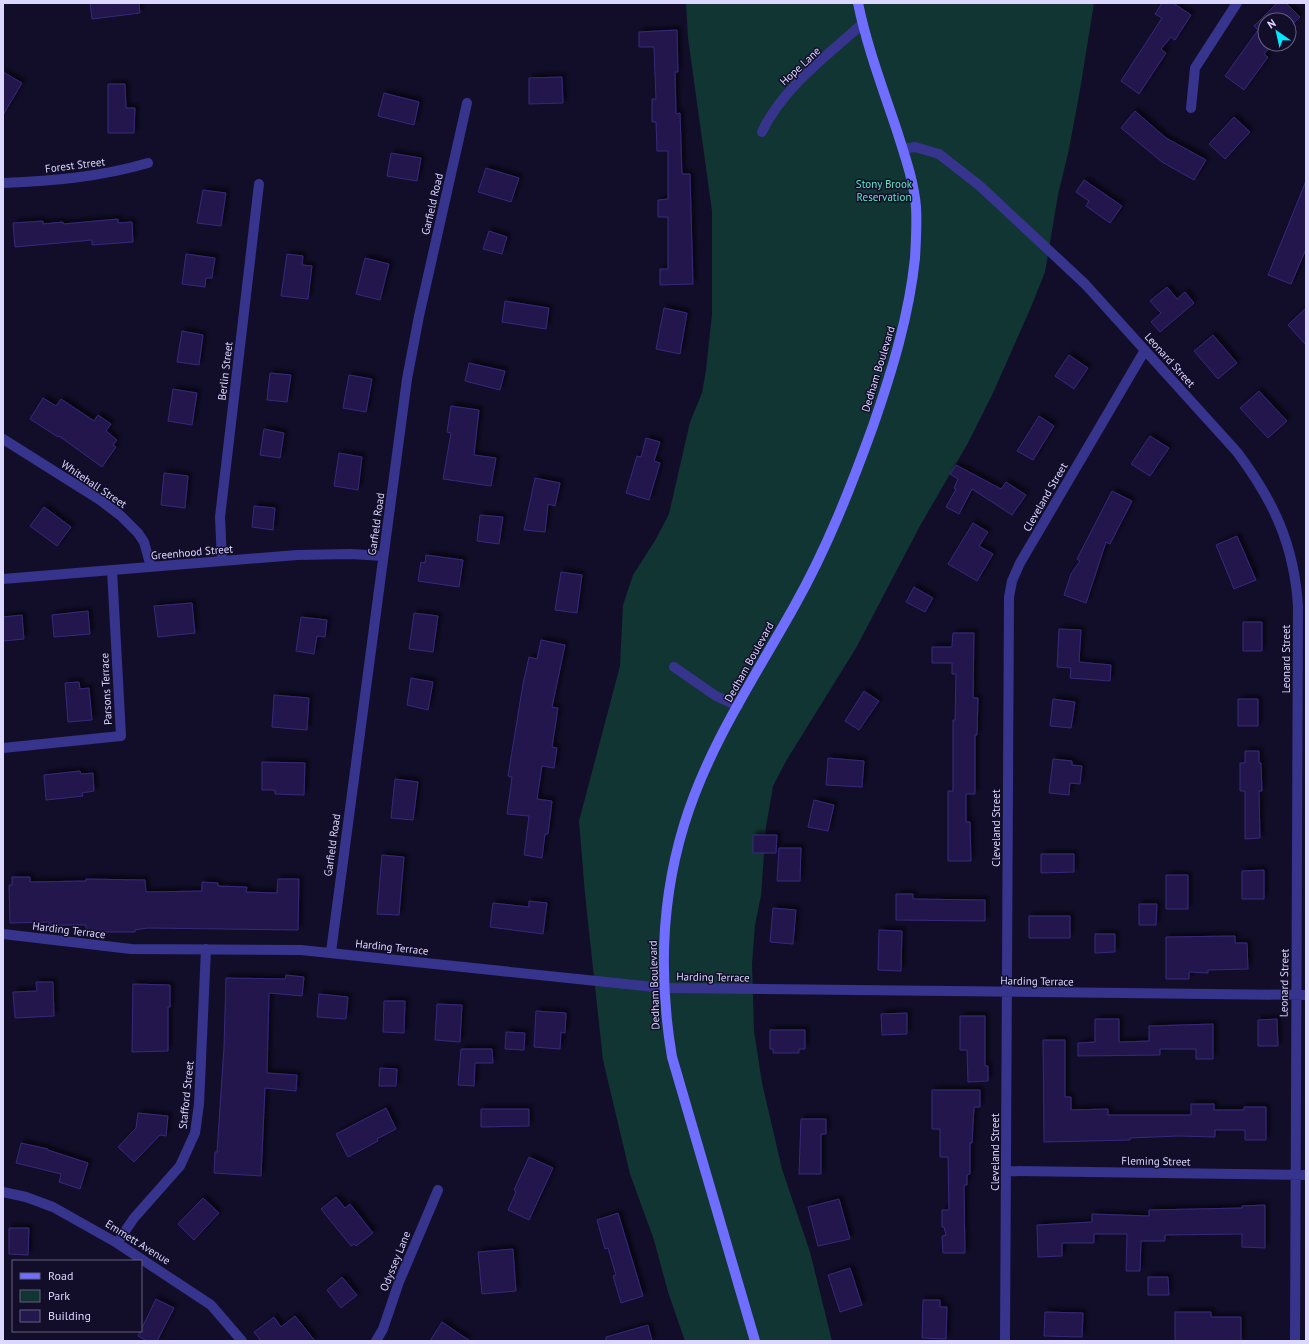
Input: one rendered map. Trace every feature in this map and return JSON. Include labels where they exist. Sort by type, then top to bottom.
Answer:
[{"type":"main road","name":"Dedham Boulevard","points":[[755,1341],[677,1079],[668,1034],[664,988],[665,933],[669,893],[676,854],[701,777],[738,706],[797,602],[839,514],[881,400],[899,344],[912,286],[916,206],[903,149],[870,51],[862,24],[858,3]]},
{"type":"street","points":[[1191,108],[1195,68],[1237,3]]},
{"type":"street","name":"Hope Lane","points":[[762,132],[773,110],[790,90],[862,24]]},
{"type":"street","name":"Garfield Road","points":[[331,952],[383,556],[414,338],[467,103]]},
{"type":"street","name":"Leonard Street","points":[[903,149],[915,147],[939,154],[980,186],[1085,284],[1237,452],[1255,476],[1281,524],[1288,544],[1296,579],[1298,606],[1302,810],[1301,995],[1295,1175],[1295,1341]]},
{"type":"street","name":"Forest Street","points":[[3,183],[71,180],[109,173],[148,163]]},
{"type":"street","name":"Berlin Street","points":[[222,561],[220,517],[259,184]]},
{"type":"street","name":"Cleveland Street","points":[[1005,1341],[1009,605],[1012,581],[1020,563],[1145,350]]},
{"type":"street","name":"Whitehall Street","points":[[3,438],[100,500],[121,516],[144,542],[151,567]]},
{"type":"street","name":"Greenhood Street","points":[[3,579],[322,554],[383,556]]},
{"type":"street","name":"Parsons Terrace","points":[[3,748],[121,736],[112,570]]},
{"type":"street","points":[[674,667],[716,696],[738,706]]},
{"type":"street","name":"Harding Terrace","points":[[3,934],[114,948],[272,948],[331,952],[664,988],[1301,995]]},
{"type":"street","name":"Stafford Street","points":[[117,1242],[134,1218],[180,1166],[195,1133],[199,1104],[206,949]]},
{"type":"street","name":"Fleming Street","points":[[1006,1171],[1306,1175]]},
{"type":"street","name":"Odyssey Lane","points":[[376,1341],[383,1329],[399,1282],[438,1190]]},
{"type":"street","name":"Emmett Avenue","points":[[3,1192],[26,1197],[53,1207],[117,1242],[211,1305],[242,1341]]},
{"type":"green space","name":"Stony Brook Reservation","points":[[686,3],[1094,3],[1080,90],[1069,149],[1058,195],[1045,272],[1031,307],[993,393],[968,443],[921,524],[856,648],[786,761],[773,786],[766,827],[761,896],[755,925],[752,964],[754,1031],[762,1083],[782,1169],[810,1252],[832,1341],[685,1341],[668,1292],[654,1240],[630,1174],[603,1060],[585,894],[579,821],[620,666],[623,605],[633,575],[656,539],[669,514],[690,422],[702,393],[712,314],[712,211],[688,38]]},
{"type":"building","points":[[90,3],[139,3],[140,13],[92,19]]},
{"type":"building","points":[[1162,3],[1173,3],[1191,15],[1175,40],[1171,37],[1161,49],[1166,53],[1139,94],[1121,81],[1162,18],[1155,14]]},
{"type":"building","points":[[1277,3],[1286,3],[1295,12],[1268,12]]},
{"type":"building","points":[[677,30],[678,72],[675,72],[676,114],[680,113],[682,174],[690,174],[693,284],[660,285],[660,269],[668,269],[668,217],[658,217],[658,200],[668,199],[668,151],[657,151],[656,122],[652,122],[652,99],[656,99],[654,47],[639,47],[639,32]]},
{"type":"building","points":[[1257,31],[1257,52],[1266,52],[1264,54],[1268,57],[1244,90],[1225,76]]},
{"type":"building","points":[[3,72],[22,83],[3,115]]},
{"type":"building","points":[[562,77],[563,103],[529,104],[529,78]]},
{"type":"building","points":[[108,84],[125,84],[126,108],[135,108],[134,133],[108,133]]},
{"type":"building","points":[[384,93],[419,102],[414,125],[378,116]]},
{"type":"building","points":[[1135,111],[1166,138],[1206,160],[1194,180],[1162,162],[1121,128]]},
{"type":"building","points":[[1234,117],[1250,132],[1225,159],[1209,144]]},
{"type":"building","points":[[391,153],[421,158],[417,181],[387,176]]},
{"type":"building","points":[[486,168],[519,178],[511,202],[478,192]]},
{"type":"building","points":[[1084,180],[1122,206],[1110,223],[1086,206],[1089,201],[1076,192]]},
{"type":"building","points":[[1306,181],[1306,249],[1291,284],[1268,275]]},
{"type":"building","points":[[203,190],[226,193],[221,226],[197,223]]},
{"type":"building","points":[[118,219],[118,223],[132,222],[133,242],[92,245],[92,240],[15,247],[13,223],[43,221],[43,224],[63,222],[63,224]]},
{"type":"building","points":[[489,231],[507,237],[502,254],[483,249]]},
{"type":"building","points":[[186,254],[215,258],[212,278],[206,278],[205,287],[182,284]]},
{"type":"building","points":[[287,254],[303,256],[302,265],[312,266],[308,299],[281,296]]},
{"type":"building","points":[[365,258],[389,264],[380,300],[356,294]]},
{"type":"building","points":[[1167,287],[1177,299],[1185,292],[1194,303],[1160,332],[1151,322],[1161,313],[1150,301]]},
{"type":"building","points":[[505,301],[549,308],[546,329],[502,322]]},
{"type":"building","points":[[664,308],[687,313],[680,354],[656,349]]},
{"type":"building","points":[[1306,308],[1306,345],[1288,325]]},
{"type":"building","points":[[182,331],[203,335],[199,365],[177,362]]},
{"type":"building","points":[[1213,335],[1237,363],[1218,379],[1194,351]]},
{"type":"building","points":[[1069,355],[1088,368],[1074,389],[1055,376]]},
{"type":"building","points":[[469,363],[505,371],[500,390],[465,381]]},
{"type":"building","points":[[270,373],[291,375],[287,402],[267,400]]},
{"type":"building","points":[[349,375],[372,379],[366,412],[343,408]]},
{"type":"building","points":[[173,389],[197,393],[192,425],[168,421]]},
{"type":"building","points":[[1259,391],[1287,421],[1268,438],[1240,408]]},
{"type":"building","points":[[43,398],[56,406],[61,399],[94,421],[98,415],[111,424],[106,431],[117,440],[113,445],[116,447],[102,467],[59,436],[58,437],[30,419]]},
{"type":"building","points":[[451,406],[479,410],[474,455],[496,458],[491,486],[443,479],[451,433],[447,432]]},
{"type":"building","points":[[1039,416],[1054,426],[1033,460],[1017,451]]},
{"type":"building","points":[[264,429],[284,433],[280,458],[260,455]]},
{"type":"building","points":[[1150,436],[1169,448],[1150,476],[1131,464]]},
{"type":"building","points":[[646,438],[660,442],[654,461],[660,463],[649,500],[626,493],[637,456],[641,457]]},
{"type":"building","points":[[339,453],[362,457],[358,490],[334,486]]},
{"type":"building","points":[[956,465],[1001,489],[1006,482],[1026,495],[1012,515],[972,489],[959,514],[946,507],[956,489],[954,488],[958,479],[950,474]]},
{"type":"building","points":[[164,473],[188,476],[185,508],[161,505]]},
{"type":"building","points":[[535,478],[560,483],[555,506],[548,504],[545,532],[524,530]]},
{"type":"building","points":[[1112,491],[1132,501],[1110,544],[1106,542],[1086,603],[1064,595],[1071,574],[1080,561],[1077,559]]},
{"type":"building","points":[[254,506],[275,508],[273,530],[252,527]]},
{"type":"building","points":[[44,507],[71,527],[57,546],[30,526]]},
{"type":"building","points":[[480,515],[503,517],[499,544],[477,541]]},
{"type":"building","points":[[973,523],[988,532],[979,546],[993,554],[977,581],[948,564]]},
{"type":"building","points":[[1237,536],[1256,580],[1234,589],[1216,545]]},
{"type":"building","points":[[426,555],[463,560],[459,587],[418,581],[421,562],[425,563]]},
{"type":"building","points":[[561,572],[582,575],[577,613],[555,610]]},
{"type":"building","points":[[914,587],[933,598],[925,612],[906,602]]},
{"type":"building","points":[[192,603],[195,633],[158,637],[154,606]]},
{"type":"building","points":[[88,611],[90,634],[54,637],[52,615]]},
{"type":"building","points":[[414,613],[438,616],[433,652],[409,649]]},
{"type":"building","points":[[22,615],[24,639],[3,641],[3,617]]},
{"type":"building","points":[[301,617],[327,620],[325,637],[317,636],[314,654],[296,651]]},
{"type":"building","points":[[1243,622],[1262,622],[1262,651],[1243,651]]},
{"type":"building","points":[[1059,629],[1081,630],[1079,662],[1111,665],[1110,681],[1070,678],[1071,668],[1057,667]]},
{"type":"building","points":[[953,633],[974,633],[973,698],[978,698],[977,735],[975,735],[975,794],[966,794],[966,822],[970,822],[971,861],[948,861],[948,791],[953,791],[953,720],[955,720],[956,674],[952,674],[952,663],[932,663],[932,647],[952,647]]},
{"type":"building","points":[[541,640],[565,645],[552,707],[558,708],[552,747],[557,748],[554,768],[542,766],[537,799],[552,801],[548,834],[545,834],[542,858],[524,855],[529,816],[507,814],[512,777],[508,776],[523,684],[529,657],[537,659]]},
{"type":"building","points":[[411,678],[433,682],[428,710],[407,705]]},
{"type":"building","points":[[79,682],[80,689],[89,688],[92,720],[68,722],[65,683]]},
{"type":"building","points":[[864,691],[879,701],[859,730],[845,721]]},
{"type":"building","points":[[274,695],[309,698],[307,730],[272,727]]},
{"type":"building","points":[[1053,699],[1075,702],[1071,728],[1050,726]]},
{"type":"building","points":[[1238,699],[1258,699],[1258,726],[1238,726]]},
{"type":"building","points":[[1245,751],[1259,751],[1262,791],[1259,791],[1260,838],[1245,839],[1245,791],[1240,791],[1240,763],[1245,763]]},
{"type":"building","points":[[828,758],[864,761],[862,787],[826,785]]},
{"type":"building","points":[[1053,759],[1072,761],[1072,765],[1082,766],[1080,784],[1070,783],[1069,795],[1049,793]]},
{"type":"building","points":[[262,762],[305,763],[304,795],[275,794],[275,790],[262,790]]},
{"type":"building","points":[[80,771],[81,774],[93,773],[94,791],[82,793],[83,796],[46,800],[44,775]]},
{"type":"building","points":[[395,779],[418,782],[413,820],[391,818]]},
{"type":"building","points":[[814,800],[834,805],[828,831],[808,827]]},
{"type":"building","points":[[753,835],[777,835],[776,853],[753,853]]},
{"type":"building","points":[[779,848],[801,848],[800,881],[777,881]]},
{"type":"building","points":[[1041,854],[1074,854],[1074,872],[1041,873]]},
{"type":"building","points":[[382,855],[404,857],[399,915],[377,914]]},
{"type":"building","points":[[1264,870],[1264,899],[1242,899],[1242,871]]},
{"type":"building","points":[[1166,875],[1188,875],[1188,909],[1166,909]]},
{"type":"building","points":[[12,877],[30,877],[30,882],[86,881],[86,879],[145,880],[146,892],[202,891],[202,882],[218,883],[218,886],[247,887],[246,892],[277,893],[278,879],[299,879],[298,930],[147,928],[135,930],[135,932],[86,932],[86,925],[49,925],[49,922],[10,923],[9,885],[12,885]]},
{"type":"building","points":[[896,894],[913,894],[913,899],[985,900],[985,921],[896,920]]},
{"type":"building","points":[[529,901],[547,903],[543,934],[490,927],[493,903],[529,907]]},
{"type":"building","points":[[1139,904],[1157,904],[1156,925],[1139,925]]},
{"type":"building","points":[[773,908],[796,910],[793,944],[770,942]]},
{"type":"building","points":[[1029,916],[1070,916],[1070,938],[1029,938]]},
{"type":"building","points":[[879,930],[902,931],[901,971],[878,970]]},
{"type":"building","points":[[1095,934],[1115,934],[1115,952],[1095,953]]},
{"type":"building","points":[[1235,936],[1235,943],[1247,943],[1248,969],[1208,970],[1208,973],[1189,972],[1189,979],[1166,979],[1166,937]]},
{"type":"building","points":[[286,975],[304,977],[302,996],[269,993],[267,1073],[297,1075],[296,1091],[265,1088],[261,1176],[214,1173],[215,1152],[217,1152],[224,1047],[226,978],[285,979]]},
{"type":"building","points":[[36,982],[53,982],[54,1016],[15,1018],[13,992],[37,991]]},
{"type":"building","points":[[133,984],[170,985],[170,1007],[168,1007],[168,1051],[132,1052]]},
{"type":"building","points":[[319,994],[348,997],[346,1019],[317,1017]]},
{"type":"building","points":[[384,1001],[405,1001],[404,1033],[383,1032]]},
{"type":"building","points":[[437,1004],[462,1005],[460,1042],[435,1040]]},
{"type":"building","points":[[536,1011],[566,1013],[565,1033],[561,1032],[560,1049],[534,1047]]},
{"type":"building","points":[[907,1013],[907,1034],[882,1035],[881,1014]]},
{"type":"building","points":[[960,1016],[985,1016],[985,1066],[988,1066],[988,1081],[968,1082],[967,1050],[960,1050]]},
{"type":"building","points":[[1095,1019],[1119,1019],[1119,1042],[1149,1041],[1149,1026],[1213,1024],[1213,1059],[1196,1059],[1196,1049],[1160,1049],[1160,1055],[1078,1056],[1078,1043],[1095,1042]]},
{"type":"building","points":[[1277,1019],[1278,1046],[1258,1046],[1258,1020]]},
{"type":"building","points":[[770,1030],[805,1030],[805,1049],[799,1049],[799,1053],[773,1053],[773,1049],[770,1049]]},
{"type":"building","points":[[506,1032],[525,1033],[524,1050],[505,1049]]},
{"type":"building","points":[[1043,1040],[1065,1040],[1065,1097],[1071,1097],[1071,1110],[1108,1109],[1108,1115],[1191,1115],[1191,1104],[1214,1104],[1214,1110],[1244,1110],[1244,1107],[1266,1107],[1266,1140],[1245,1140],[1245,1130],[1215,1130],[1215,1137],[1179,1136],[1130,1138],[1130,1140],[1044,1142]]},
{"type":"building","points":[[461,1049],[492,1049],[493,1063],[475,1063],[474,1086],[458,1085]]},
{"type":"building","points":[[380,1068],[397,1069],[396,1086],[379,1086]]},
{"type":"building","points":[[932,1090],[980,1090],[980,1107],[974,1107],[972,1143],[970,1143],[970,1174],[967,1175],[967,1185],[964,1185],[965,1253],[943,1253],[942,1236],[946,1235],[944,1227],[942,1227],[942,1210],[949,1210],[948,1157],[940,1157],[940,1129],[932,1129]]},
{"type":"building","points":[[386,1108],[396,1129],[377,1139],[378,1141],[348,1157],[336,1134]]},
{"type":"building","points":[[481,1109],[529,1109],[529,1126],[481,1127]]},
{"type":"building","points":[[138,1113],[168,1116],[166,1136],[160,1135],[134,1162],[118,1147],[136,1128]]},
{"type":"building","points":[[801,1119],[826,1119],[826,1134],[821,1134],[821,1174],[799,1174]]},
{"type":"building","points":[[21,1143],[48,1149],[88,1163],[80,1189],[59,1182],[61,1174],[16,1163]]},
{"type":"building","points":[[529,1157],[553,1168],[529,1220],[508,1210],[516,1192],[514,1190]]},
{"type":"building","points":[[336,1197],[345,1208],[350,1204],[373,1233],[356,1246],[354,1244],[351,1246],[321,1209]]},
{"type":"building","points":[[203,1198],[219,1213],[194,1240],[178,1224]]},
{"type":"building","points":[[839,1199],[850,1239],[818,1246],[808,1207]]},
{"type":"building","points":[[1265,1205],[1265,1248],[1242,1247],[1242,1234],[1165,1235],[1165,1241],[1141,1241],[1140,1271],[1126,1271],[1127,1234],[1094,1234],[1094,1243],[1062,1243],[1062,1256],[1038,1257],[1037,1225],[1092,1222],[1092,1214],[1149,1216],[1149,1210],[1242,1208],[1242,1206]]},
{"type":"building","points":[[618,1213],[643,1296],[621,1303],[613,1276],[616,1275],[608,1248],[605,1249],[597,1220]]},
{"type":"building","points":[[9,1228],[29,1228],[28,1255],[9,1254]]},
{"type":"building","points":[[513,1249],[516,1291],[482,1294],[478,1252]]},
{"type":"building","points":[[850,1268],[862,1305],[840,1312],[828,1275]]},
{"type":"building","points":[[342,1277],[357,1295],[341,1308],[327,1290]]},
{"type":"building","points":[[1148,1277],[1168,1277],[1169,1295],[1148,1295]]},
{"type":"building","points":[[156,1299],[174,1308],[157,1341],[147,1341],[138,1336],[140,1332],[142,1332],[142,1328]]},
{"type":"building","points":[[923,1300],[940,1300],[940,1307],[947,1307],[946,1339],[922,1338]]},
{"type":"building","points":[[1045,1312],[1083,1313],[1082,1337],[1044,1336]]},
{"type":"building","points":[[1175,1312],[1211,1312],[1211,1317],[1241,1317],[1241,1341],[1175,1341]]},
{"type":"building","points":[[295,1316],[315,1341],[261,1341],[254,1332],[274,1317],[281,1327]]},
{"type":"building","points":[[442,1322],[470,1341],[430,1341]]},
{"type":"building","points":[[648,1325],[652,1341],[606,1341],[606,1337]]}]
